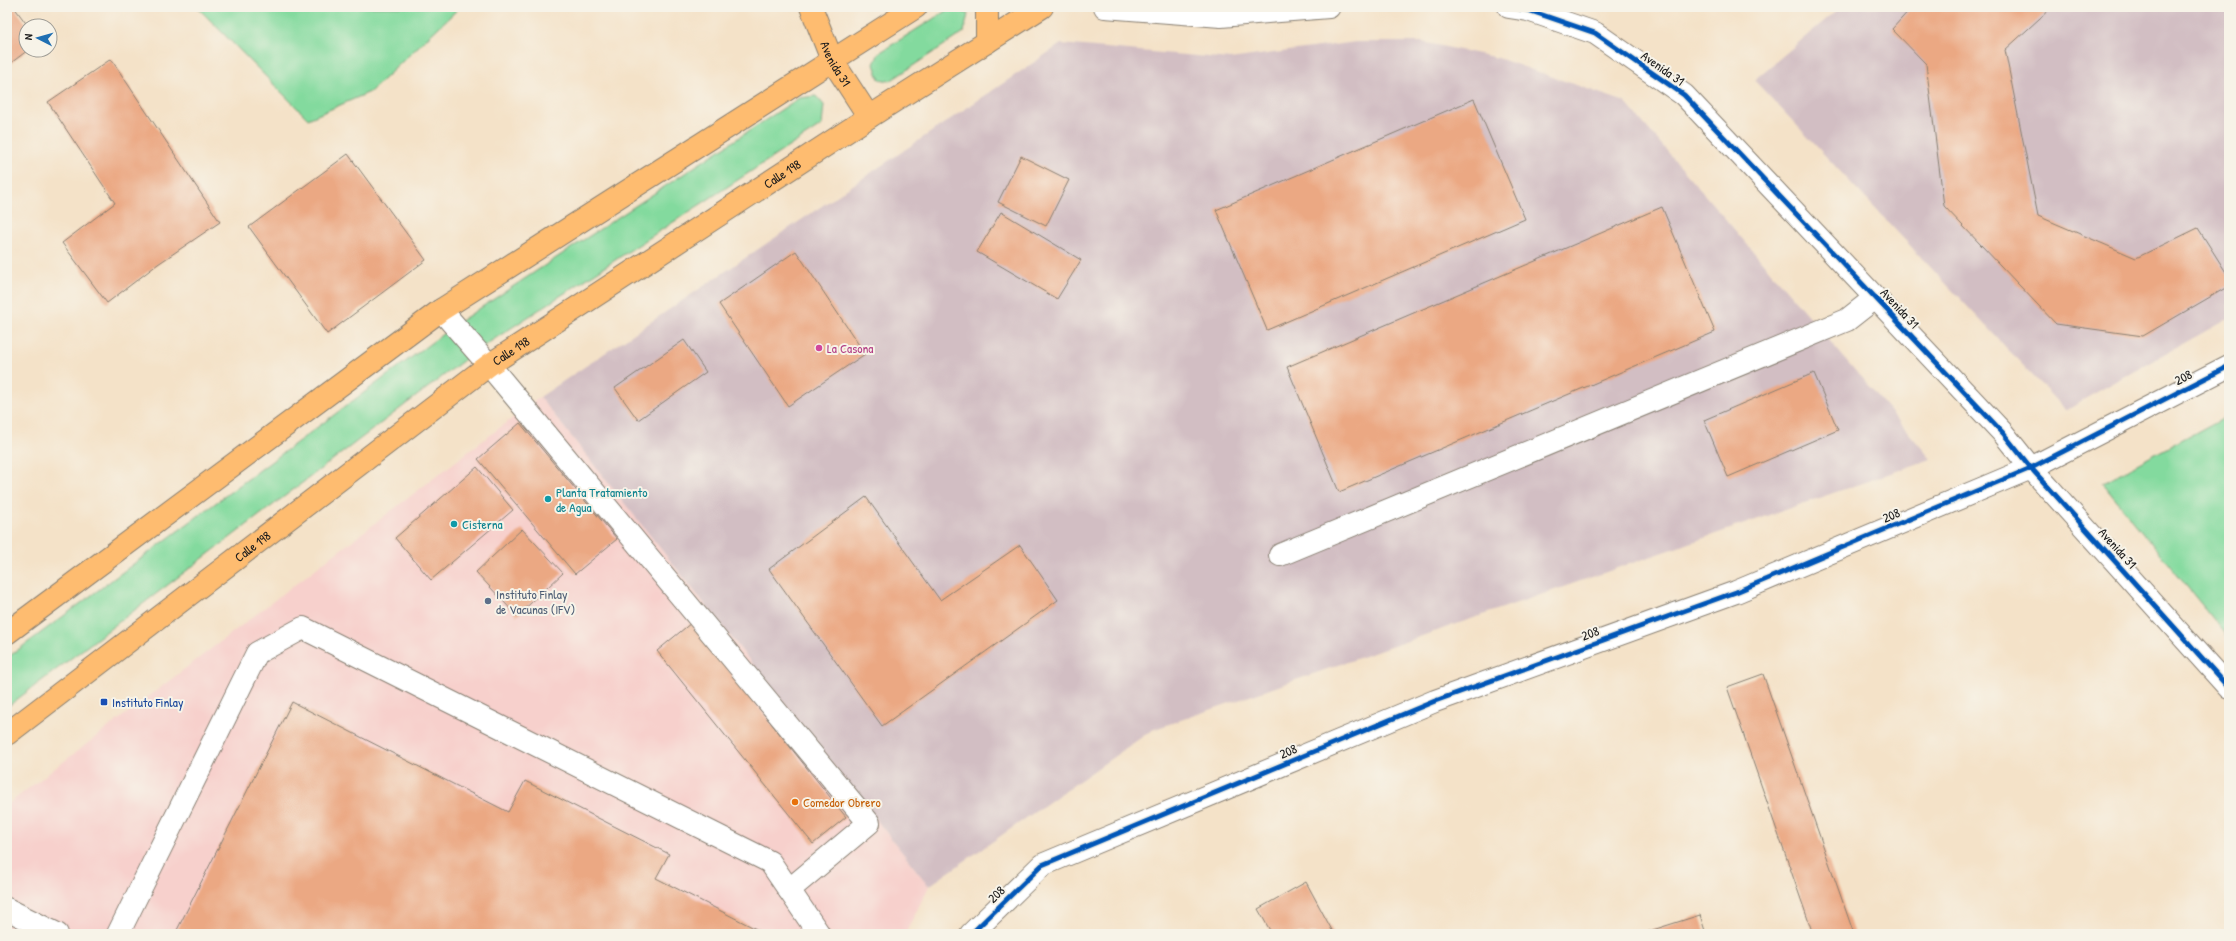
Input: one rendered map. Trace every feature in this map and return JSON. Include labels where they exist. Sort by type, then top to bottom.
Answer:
[{"type":"main road","name":"Avenida 31","points":[[810,7],[832,60],[869,117]]},
{"type":"main road","points":[[7,633],[440,310],[916,7]]},
{"type":"main road","points":[[987,7],[987,42]]},
{"type":"main road","name":"Calle 198","points":[[7,734],[489,365],[869,117],[1042,7]]},
{"type":"street","points":[[1105,7],[1221,16],[1329,7]]},
{"type":"street","name":"Avenida 31","points":[[1510,7],[1528,10],[1595,33],[1684,95],[2003,433],[2031,468],[2229,688]]},
{"type":"street","points":[[1280,555],[1847,320],[1875,298]]},
{"type":"street","points":[[440,310],[489,365],[869,823],[789,890]]},
{"type":"street","name":"208","points":[[971,934],[1042,865],[1435,701],[1736,592],[2031,468],[2229,366]]},
{"type":"street","points":[[118,934],[257,653],[303,628],[770,862],[819,934]]},
{"type":"street","points":[[7,909],[57,934]]},
{"type":"shaded area","points":[[1841,7],[2229,7],[2229,318],[2065,410],[1754,80]]},
{"type":"shaded area","points":[[1356,42],[1422,42],[1498,58],[1625,102],[1931,459],[1152,730],[929,886],[540,397],[1061,44],[1230,59]]},
{"type":"shaded area","name":"Instituto Finlay de Vacunas (IFV)","points":[[540,397],[929,886],[905,934],[7,934],[7,805]]},
{"type":"green space","points":[[197,7],[460,7],[370,92],[308,119]]},
{"type":"green space","points":[[952,7],[968,14],[964,32],[890,81],[879,79],[874,64],[879,53]]},
{"type":"green space","points":[[816,96],[824,105],[822,125],[476,351],[7,707],[7,658],[459,322],[799,98]]},
{"type":"green space","points":[[2229,414],[2229,638],[2102,483]]},
{"type":"building","points":[[7,7],[14,7],[22,18],[18,18],[18,58],[7,66]]},
{"type":"building","points":[[1912,7],[2051,8],[2005,50],[2038,216],[2136,258],[2198,228],[2229,277],[2229,286],[2143,336],[2056,324],[1944,206],[1926,64],[1892,29]]},
{"type":"building","points":[[111,59],[220,222],[158,264],[107,303],[62,243],[115,203],[48,102]]},
{"type":"building","points":[[1474,99],[1525,219],[1267,330],[1216,210]]},
{"type":"building","points":[[348,154],[426,260],[327,334],[249,227]]},
{"type":"building","points":[[1021,156],[1069,180],[1046,226],[998,202]]},
{"type":"building","points":[[1662,207],[1715,332],[1339,492],[1287,367]]},
{"type":"building","points":[[1001,212],[1081,260],[1057,299],[977,252]]},
{"type":"building","points":[[796,251],[865,354],[788,406],[719,304]]},
{"type":"building","points":[[684,340],[706,372],[638,420],[615,388]]},
{"type":"building","points":[[1814,373],[1838,430],[1728,477],[1704,420]]},
{"type":"building","name":"Planta Tratamiento de Agua","points":[[520,423],[617,539],[575,574],[478,459]]},
{"type":"building","name":"Cisterna","points":[[477,467],[513,510],[431,580],[395,538]]},
{"type":"building","points":[[866,497],[940,600],[1020,545],[1058,600],[882,726],[769,569]]},
{"type":"building","points":[[522,529],[563,573],[517,616],[476,572]]},
{"type":"building","points":[[691,623],[846,817],[813,844],[657,651]]},
{"type":"building","points":[[1763,674],[1854,934],[1813,934],[1727,687]]},
{"type":"building","points":[[292,702],[508,812],[525,781],[669,854],[656,878],[766,934],[175,934]]},
{"type":"building","points":[[1306,882],[1334,934],[1272,934],[1258,909]]},
{"type":"building","points":[[1700,915],[1706,934],[1640,934]]},
{"type":"cycle path","points":[[1509,7],[1528,10],[1595,33],[1684,95],[2003,433],[2031,468],[2229,688]]},
{"type":"cycle path","points":[[971,934],[1042,865],[1435,701],[1736,592],[2031,468],[2229,366]]},
{"type":"place","name":"La Casona","points":[[819,348]]},
{"type":"place","name":"Planta Tratamiento de Agua","points":[[548,499]]},
{"type":"place","name":"Cisterna","points":[[454,524]]},
{"type":"place","name":"Instituto Finlay de Vacunas (IFV)","points":[[488,601]]},
{"type":"place","name":"Instituto Finlay","points":[[104,702]]},
{"type":"place","name":"Comedor Obrero","points":[[795,802]]}]
